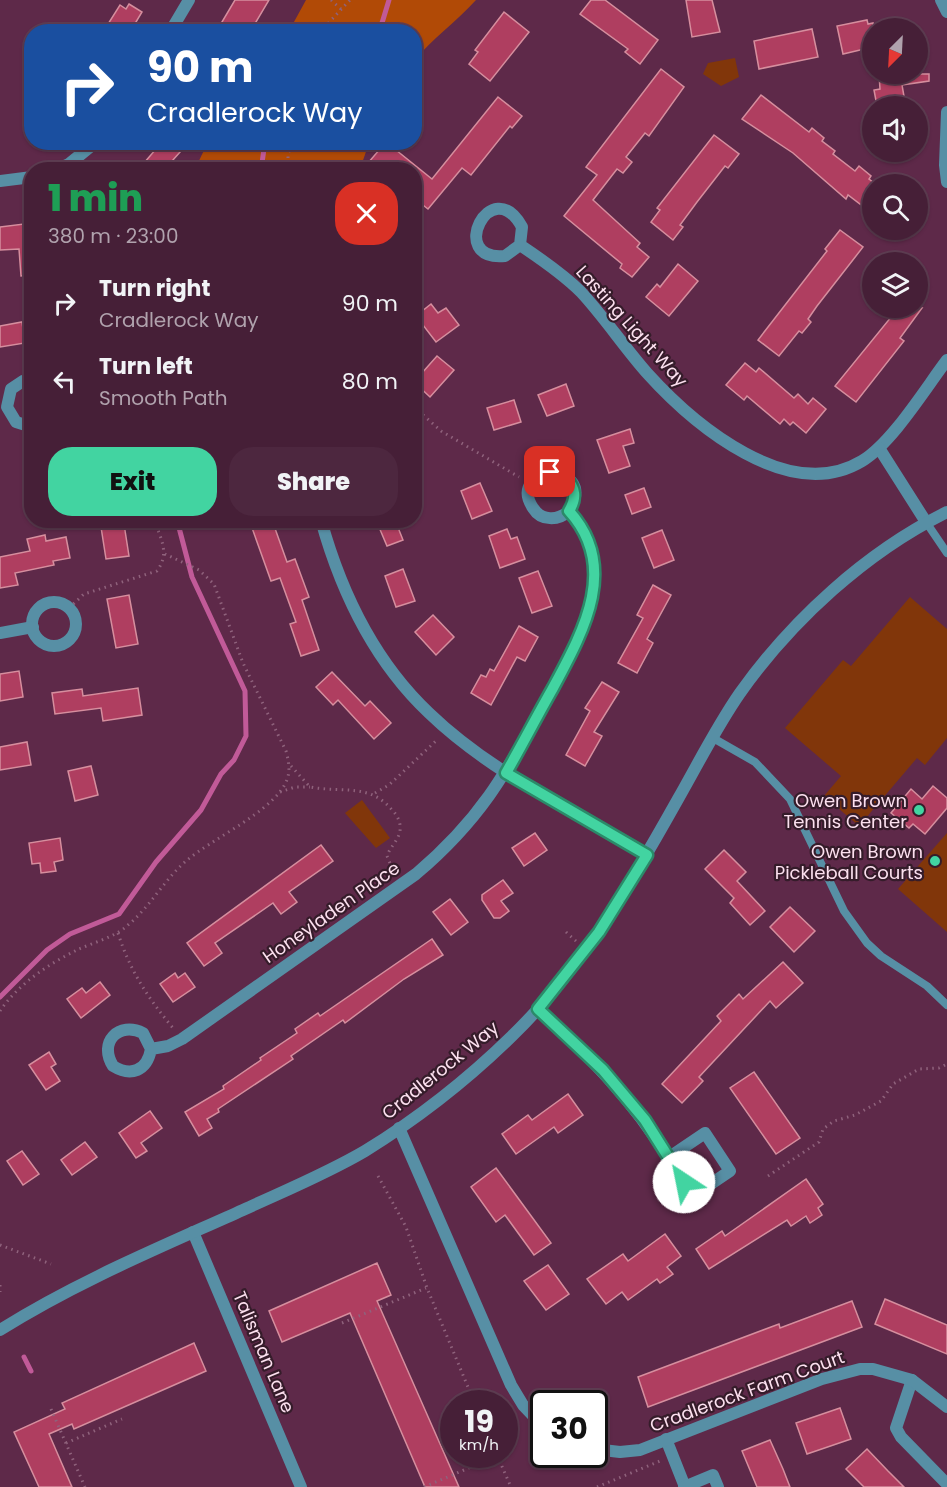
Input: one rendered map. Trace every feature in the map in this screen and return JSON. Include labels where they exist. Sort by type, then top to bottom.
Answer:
[{"type":"street","points":[[175,24],[189,0]]},
{"type":"street","points":[[941,0],[947,12]]},
{"type":"street","points":[[947,112],[945,165],[947,182]]},
{"type":"street","points":[[71,162],[86,150]]},
{"type":"street","points":[[0,181],[24,178]]},
{"type":"street","name":"Lasting Light Way","points":[[520,245],[541,258],[579,291],[637,362],[674,401],[747,454],[768,465],[808,474],[827,473],[861,462],[879,448],[947,360]]},
{"type":"street","points":[[24,381],[11,389],[4,408],[16,422],[24,424]]},
{"type":"street","points":[[879,448],[926,522]]},
{"type":"street","points":[[559,473],[565,477],[575,492],[574,503],[569,511],[558,518],[550,519],[537,513],[529,499],[532,484],[544,474],[559,473]]},
{"type":"street","name":"Honeyladen Place","points":[[151,1049],[168,1046],[182,1039],[400,885],[430,862],[465,829],[506,773],[574,650],[590,610],[593,590],[593,555],[580,524],[569,511]]},
{"type":"street","name":"Cradlerock Way","points":[[0,1330],[48,1302],[193,1232],[326,1172],[399,1128],[468,1076],[513,1036],[538,1009],[593,940],[647,855],[739,694],[776,647],[850,577],[926,522],[947,512]]},
{"type":"street","points":[[324,528],[348,596],[378,651],[412,695],[449,731],[506,773],[647,855]]},
{"type":"street","points":[[47,603],[62,603],[69,608],[76,619],[76,627],[70,638],[63,644],[44,643],[33,627],[34,614],[47,603]]},
{"type":"street","points":[[0,633],[33,627]]},
{"type":"street","points":[[538,1009],[603,1070],[645,1120],[668,1158],[693,1196],[730,1170],[705,1133],[668,1158]]},
{"type":"street","points":[[399,1128],[511,1385],[530,1412]]},
{"type":"street","name":"Talisman Lane","points":[[193,1232],[301,1487]]},
{"type":"street","name":"Cradlerock Farm Court","points":[[608,1451],[640,1450],[843,1373],[873,1369],[912,1380],[947,1407]]},
{"type":"street","points":[[912,1380],[896,1428],[901,1437],[947,1484]]},
{"type":"street","points":[[666,1439],[685,1487],[713,1475],[717,1487]]},
{"type":"lane","points":[[926,522],[947,553]]},
{"type":"lane","points":[[713,738],[755,762],[790,799],[844,911],[861,936],[881,956],[905,970],[947,1005]]},
{"type":"path","points":[[332,0],[341,9]]},
{"type":"path","points":[[327,24],[350,0]]},
{"type":"path","points":[[422,414],[441,431],[532,484]]},
{"type":"path","points":[[69,608],[84,594],[157,571],[163,563],[165,554],[157,528]]},
{"type":"path","points":[[165,554],[199,570],[214,584],[243,663],[290,765],[310,787]]},
{"type":"path","points":[[375,794],[389,785],[449,731]]},
{"type":"path","points":[[280,792],[289,777],[290,765]]},
{"type":"path","points":[[0,1011],[24,984],[49,967],[76,951],[118,933],[137,917],[169,877],[188,859],[280,792],[295,787],[375,794],[382,798],[398,816],[400,825],[400,834],[387,856],[400,885]]},
{"type":"path","points":[[118,933],[131,970],[144,994],[182,1039]]},
{"type":"path","points":[[768,1176],[819,1142],[823,1129],[834,1121],[855,1116],[881,1101],[893,1084],[919,1069],[939,1068],[947,1064]]},
{"type":"path","points":[[378,1176],[406,1227],[427,1288],[469,1390]]},
{"type":"path","points":[[0,1245],[51,1264]]},
{"type":"path","points":[[0,1285],[0,1292]]},
{"type":"path","points":[[342,1323],[427,1288]]},
{"type":"path","points":[[51,1409],[85,1487]]},
{"type":"path","points":[[66,1443],[122,1419]]},
{"type":"path","points":[[597,1487],[672,1455]]},
{"type":"path","points":[[424,1487],[467,1468]]},
{"type":"path","points":[[503,1468],[511,1487]]},
{"type":"shaded area","points":[[306,0],[476,0],[422,52],[422,24],[293,24]]},
{"type":"shaded area","points":[[735,58],[739,77],[721,86],[703,74],[708,63]]},
{"type":"shaded area","points":[[204,150],[367,150],[362,162],[198,162]]},
{"type":"shaded area","points":[[910,597],[947,629],[947,738],[925,765],[917,758],[859,826],[824,796],[841,776],[785,728],[843,660],[851,666]]},
{"type":"shaded area","points":[[362,800],[390,838],[376,848],[345,813]]},
{"type":"shaded area","name":"Owen Brown Pickleball Courts","points":[[947,833],[947,932],[898,889]]},
{"type":"building","points":[[235,0],[269,0],[255,24],[221,24]]},
{"type":"building","points":[[591,0],[605,0],[658,40],[640,64],[625,52],[628,49],[580,14]]},
{"type":"building","points":[[686,0],[712,0],[720,32],[692,37]]},
{"type":"building","points":[[129,4],[142,12],[135,24],[108,24],[120,5],[126,9]]},
{"type":"building","points":[[504,12],[529,32],[490,81],[469,64],[478,52],[475,50]]},
{"type":"building","points":[[862,21],[862,50],[843,54],[837,26]]},
{"type":"building","points":[[812,29],[818,57],[759,69],[754,41]]},
{"type":"building","points":[[661,69],[684,87],[649,136],[645,133],[626,157],[632,162],[623,173],[617,169],[593,200],[640,243],[637,247],[649,257],[632,277],[620,268],[622,264],[564,216],[597,175],[586,167]]},
{"type":"building","points":[[880,84],[909,84],[902,85],[904,96],[875,96],[874,90],[880,89]]},
{"type":"building","points":[[761,95],[809,132],[812,128],[824,138],[822,141],[835,151],[833,154],[855,171],[859,166],[869,174],[862,174],[862,206],[848,195],[846,199],[793,153],[742,119]]},
{"type":"building","points":[[498,97],[522,116],[512,128],[510,126],[471,175],[462,168],[428,209],[422,204],[422,171],[432,179]]},
{"type":"building","points":[[714,135],[739,154],[728,168],[725,166],[697,202],[680,225],[683,227],[673,240],[651,222],[660,210],[657,208]]},
{"type":"building","points":[[155,150],[182,150],[171,162],[145,162]]},
{"type":"building","points":[[379,150],[396,150],[411,162],[369,162]]},
{"type":"building","points":[[24,224],[24,276],[21,276],[19,249],[0,250],[0,227]]},
{"type":"building","points":[[840,230],[863,247],[817,306],[808,319],[811,322],[802,333],[799,331],[779,356],[758,340],[827,251],[825,249]]},
{"type":"building","points":[[678,264],[698,281],[669,316],[646,297],[657,284],[660,287]]},
{"type":"building","points":[[431,304],[438,313],[446,308],[459,325],[436,342],[422,324],[422,311]]},
{"type":"building","points":[[890,318],[915,318],[900,338],[904,341],[856,402],[835,386]]},
{"type":"building","points":[[22,322],[24,343],[0,347],[0,326]]},
{"type":"building","points":[[437,356],[454,370],[430,397],[422,390],[422,373]]},
{"type":"building","points":[[745,363],[756,372],[759,368],[794,398],[798,394],[808,404],[813,398],[826,409],[806,433],[793,422],[790,425],[784,419],[780,424],[747,396],[744,400],[726,385]]},
{"type":"building","points":[[566,384],[574,406],[547,416],[538,395]]},
{"type":"building","points":[[514,400],[521,422],[494,430],[487,408]]},
{"type":"building","points":[[630,429],[634,443],[623,446],[630,466],[609,473],[597,440]]},
{"type":"building","points":[[480,483],[492,511],[472,519],[461,491]]},
{"type":"building","points":[[644,488],[651,507],[632,514],[625,495]]},
{"type":"building","points":[[101,528],[125,528],[129,556],[106,559]]},
{"type":"building","points":[[252,528],[275,528],[287,562],[295,559],[309,597],[302,600],[319,650],[301,656],[290,624],[296,622],[280,578],[271,581]]},
{"type":"building","points":[[379,528],[398,528],[403,540],[387,546]]},
{"type":"building","points":[[507,529],[511,539],[517,537],[525,559],[500,568],[489,536]]},
{"type":"building","points":[[662,530],[674,560],[654,568],[642,538]]},
{"type":"building","points":[[45,535],[46,541],[66,537],[70,558],[53,561],[54,565],[15,573],[18,585],[0,588],[0,557],[30,551],[27,539]]},
{"type":"building","points":[[403,569],[415,601],[396,607],[385,576]]},
{"type":"building","points":[[538,571],[552,606],[532,613],[519,578]]},
{"type":"building","points":[[653,585],[671,595],[647,639],[653,643],[637,673],[618,663],[643,618],[637,615]]},
{"type":"building","points":[[129,595],[138,644],[116,648],[107,599]]},
{"type":"building","points":[[433,615],[454,637],[436,655],[415,632]]},
{"type":"building","points":[[519,626],[538,637],[525,661],[517,657],[491,705],[471,693],[481,675],[486,677],[490,669],[494,671]]},
{"type":"building","points":[[19,671],[23,697],[0,701],[0,674]]},
{"type":"building","points":[[332,672],[365,706],[370,701],[391,723],[374,739],[338,700],[333,705],[316,687]]},
{"type":"building","points":[[602,682],[619,692],[594,732],[602,736],[585,766],[566,755],[590,711],[585,708]]},
{"type":"building","points":[[138,688],[142,715],[103,721],[101,708],[55,714],[52,693],[82,689],[83,696]]},
{"type":"building","points":[[27,742],[31,765],[0,770],[0,747]]},
{"type":"building","points":[[91,766],[98,795],[75,801],[68,771]]},
{"type":"building","name":"Owen Brown Tennis Center","points":[[933,786],[947,798],[947,808],[925,834],[913,824],[909,828],[891,813],[911,789],[922,799]]},
{"type":"building","points":[[535,833],[547,850],[524,866],[512,848]]},
{"type":"building","points":[[60,838],[63,860],[54,862],[56,871],[41,873],[40,863],[32,864],[29,843]]},
{"type":"building","points":[[321,845],[333,861],[289,892],[297,902],[281,914],[273,903],[215,943],[222,953],[204,966],[187,943]]},
{"type":"building","points":[[724,850],[746,872],[737,881],[765,911],[750,925],[730,903],[734,898],[705,869]]},
{"type":"building","points":[[503,880],[513,893],[501,901],[509,911],[500,918],[494,918],[482,900],[482,895]]},
{"type":"building","points":[[450,899],[468,922],[451,935],[433,912]]},
{"type":"building","points":[[790,907],[815,931],[794,952],[770,927]]},
{"type":"building","points":[[432,939],[443,955],[404,979],[345,1023],[343,1020],[291,1056],[293,1059],[218,1109],[219,1112],[207,1119],[212,1128],[199,1136],[185,1112],[224,1089],[223,1086],[297,1033],[295,1029],[318,1013],[320,1016]]},
{"type":"building","points":[[783,962],[803,983],[776,1008],[770,1001],[699,1077],[703,1081],[682,1103],[662,1084],[721,1021],[717,1016],[739,994],[743,999]]},
{"type":"building","points":[[175,973],[178,978],[185,973],[195,987],[173,1002],[160,984]]},
{"type":"building","points":[[100,982],[110,995],[81,1018],[67,999],[82,988],[86,993]]},
{"type":"building","points":[[49,1052],[56,1064],[51,1067],[60,1081],[46,1090],[29,1065]]},
{"type":"building","points":[[754,1072],[800,1138],[776,1154],[730,1088]]},
{"type":"building","points":[[568,1094],[583,1115],[558,1133],[554,1127],[516,1154],[502,1134],[528,1115],[532,1120]]},
{"type":"building","points":[[150,1111],[162,1128],[141,1143],[147,1151],[136,1158],[119,1133]]},
{"type":"building","points":[[85,1142],[97,1157],[72,1175],[61,1160]]},
{"type":"building","points":[[22,1151],[39,1174],[23,1185],[7,1161]]},
{"type":"building","points":[[496,1168],[551,1243],[534,1255],[505,1215],[496,1222],[471,1187]]},
{"type":"building","points":[[806,1179],[823,1204],[818,1208],[822,1215],[810,1223],[806,1216],[791,1226],[787,1220],[709,1269],[696,1249],[722,1231],[725,1236]]},
{"type":"building","points":[[665,1234],[681,1256],[667,1267],[673,1274],[660,1283],[657,1279],[628,1300],[622,1292],[606,1304],[587,1279],[623,1254],[628,1261]]},
{"type":"building","points":[[377,1263],[391,1295],[377,1301],[440,1444],[440,1468],[451,1468],[459,1487],[425,1487],[350,1313],[282,1342],[269,1311]]},
{"type":"building","points":[[548,1265],[569,1294],[546,1310],[524,1281]]},
{"type":"building","points":[[885,1299],[947,1325],[947,1354],[875,1324]]},
{"type":"building","points":[[852,1301],[862,1327],[648,1407],[638,1377],[779,1324],[780,1328]]},
{"type":"building","points":[[194,1343],[206,1371],[74,1429],[72,1424],[49,1434],[72,1487],[39,1487],[14,1432],[65,1409],[62,1403]]},
{"type":"building","points":[[840,1408],[851,1439],[807,1454],[796,1423]]},
{"type":"building","points":[[770,1440],[790,1487],[757,1487],[742,1451]]},
{"type":"building","points":[[867,1449],[904,1487],[864,1487],[846,1469]]},
{"type":"waterway","points":[[381,24],[389,0]]},
{"type":"waterway","points":[[262,162],[264,150]]},
{"type":"waterway","points":[[0,997],[47,950],[70,934],[119,914],[156,862],[201,810],[221,774],[234,760],[246,736],[245,691],[192,577],[179,528]]},
{"type":"waterway","points":[[24,1357],[31,1371]]},
{"type":"place","name":"Owen Brown Tennis Center","points":[[919,810]]},
{"type":"place","name":"Owen Brown Pickleball Courts","points":[[935,861]]},
{"type":"route","points":[[550,472],[559,473],[565,477],[575,492],[574,503],[569,511],[580,524],[593,555],[593,590],[590,610],[574,650],[506,773],[647,855],[612,914],[581,957],[538,1009],[603,1070],[645,1120],[684,1182]]}]
